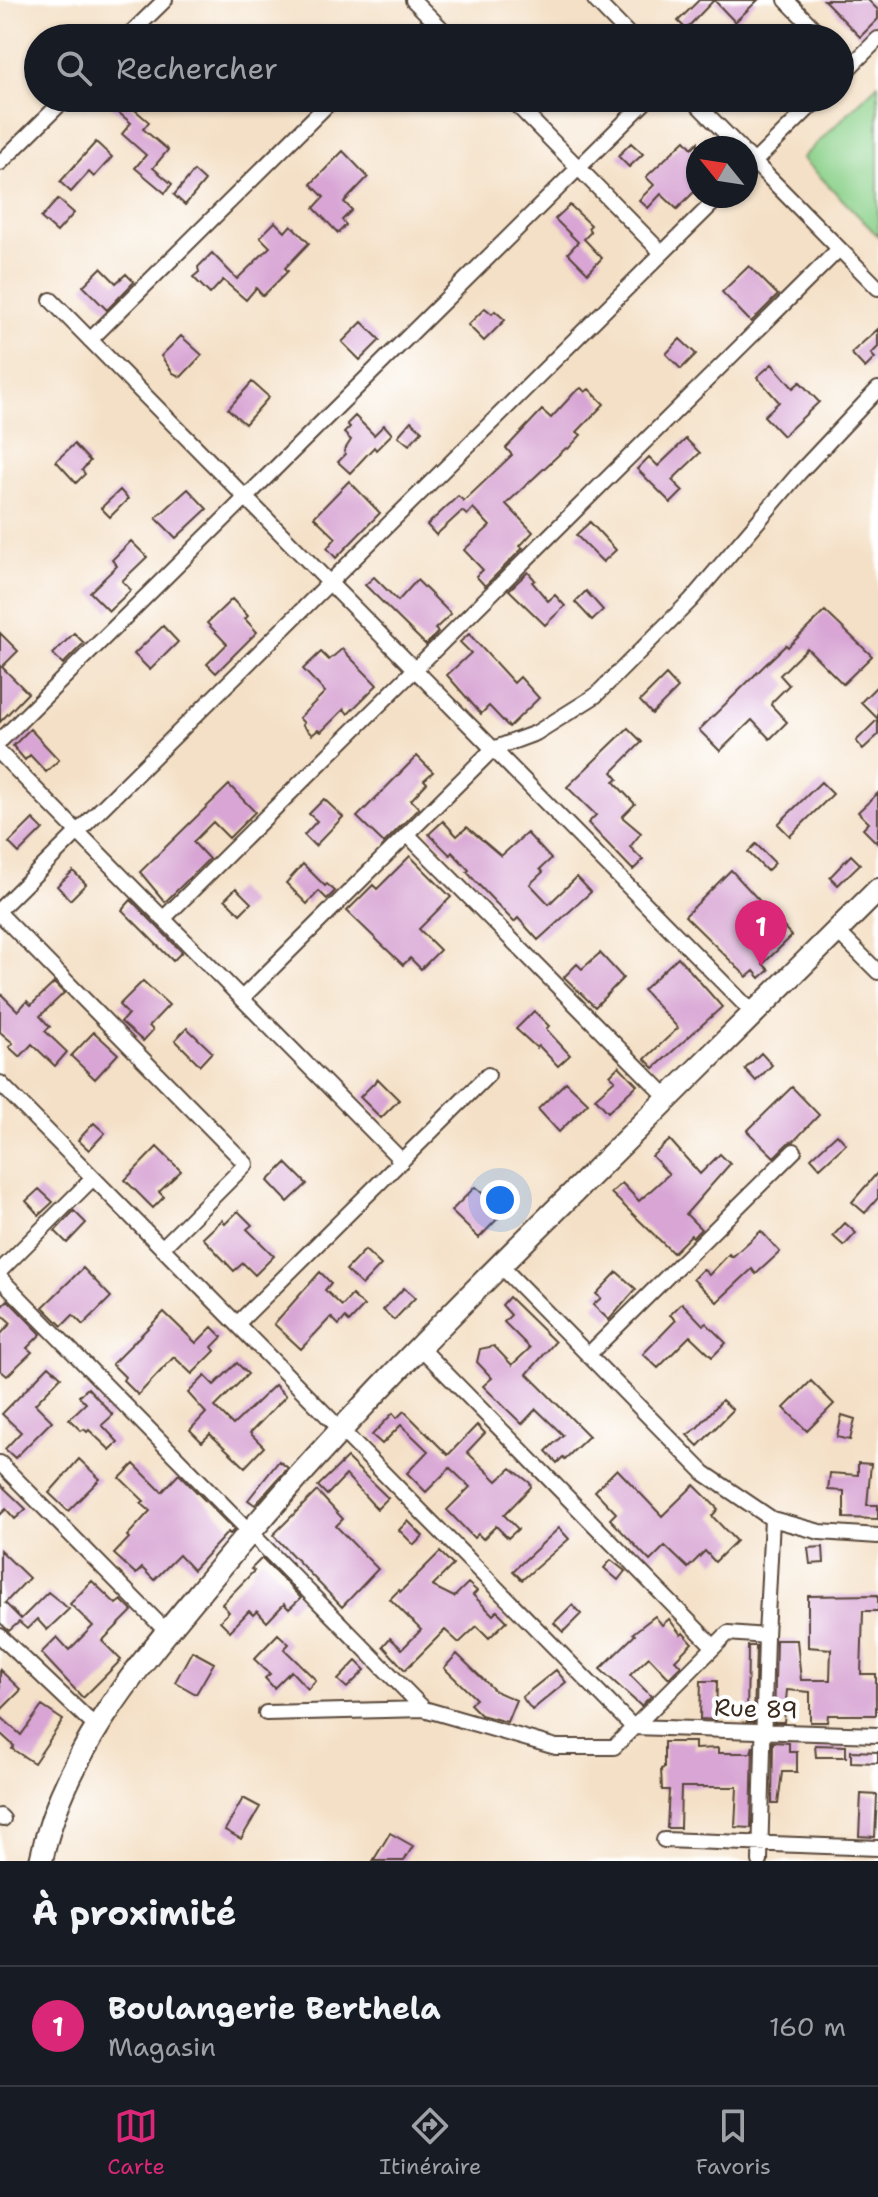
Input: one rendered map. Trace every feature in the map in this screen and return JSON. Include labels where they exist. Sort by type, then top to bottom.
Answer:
[{"type":"main road","points":[[41,1861],[58,1798],[96,1727],[167,1632],[250,1531],[340,1429],[500,1265],[878,890]]},
{"type":"street","points":[[140,24],[165,0]]},
{"type":"street","points":[[413,0],[437,24]]},
{"type":"street","points":[[595,0],[618,24]]},
{"type":"street","points":[[786,0],[809,24]]},
{"type":"street","points":[[854,58],[878,39]]},
{"type":"street","points":[[0,163],[52,112]]},
{"type":"street","points":[[90,340],[320,112]]},
{"type":"street","points":[[524,112],[662,253]]},
{"type":"street","points":[[0,741],[635,112]]},
{"type":"street","points":[[705,112],[728,136]]},
{"type":"street","points":[[758,154],[804,112]]},
{"type":"street","points":[[758,171],[878,288]]},
{"type":"street","points":[[162,1248],[246,1164],[0,912],[708,208]]},
{"type":"street","points":[[163,919],[839,249]]},
{"type":"street","points":[[51,300],[753,1013]]},
{"type":"street","points":[[242,998],[493,749],[536,733],[595,696],[691,600],[790,484],[878,389]]},
{"type":"street","points":[[0,753],[402,1161]]},
{"type":"street","points":[[407,834],[668,1098]]},
{"type":"street","points":[[837,931],[878,972]]},
{"type":"street","points":[[237,1324],[488,1075]]},
{"type":"street","points":[[0,1083],[633,1727]]},
{"type":"street","points":[[588,1355],[794,1151]]},
{"type":"street","points":[[0,1271],[93,1178]]},
{"type":"street","points":[[500,1265],[704,1473],[772,1519],[820,1532],[878,1536]]},
{"type":"street","points":[[0,1278],[424,1709]]},
{"type":"street","points":[[420,1347],[714,1647]]},
{"type":"street","points":[[0,1463],[167,1632]]},
{"type":"street","points":[[760,1861],[772,1519]]},
{"type":"street","points":[[266,1713],[424,1709],[556,1747],[614,1747],[728,1633],[766,1636]]},
{"type":"street","points":[[0,1636],[96,1727]]},
{"type":"street","name":"Rue 89","points":[[633,1727],[878,1735]]},
{"type":"street","points":[[664,1840],[878,1848]]},
{"type":"green space","points":[[878,84],[878,236],[802,158],[849,112],[854,112],[854,107]]},
{"type":"building","points":[[699,0],[714,0],[691,24],[678,21]]},
{"type":"building","points":[[714,0],[758,0],[735,22]]},
{"type":"building","points":[[824,0],[868,0],[878,10],[878,19],[860,37],[854,31],[854,24],[847,24]]},
{"type":"building","points":[[118,112],[137,112],[149,122],[143,129],[168,150],[153,168],[172,184],[165,193],[135,168],[146,155],[122,134],[131,123]]},
{"type":"building","points":[[685,140],[686,200],[677,209],[661,194],[648,208],[639,200],[654,185],[646,177]]},
{"type":"building","points":[[96,142],[112,157],[94,177],[89,172],[71,192],[60,182]]},
{"type":"building","points":[[631,143],[643,154],[629,167],[618,156]]},
{"type":"building","points":[[343,151],[368,177],[344,202],[352,210],[342,220],[346,225],[338,233],[314,208],[324,197],[311,184]]},
{"type":"building","points":[[194,171],[205,181],[185,205],[174,195]]},
{"type":"building","points":[[58,199],[74,213],[57,232],[41,218]]},
{"type":"building","points":[[570,205],[591,225],[588,228],[591,232],[584,239],[602,258],[588,273],[568,253],[578,242],[555,219]]},
{"type":"building","points":[[275,222],[285,232],[291,225],[309,243],[285,268],[288,271],[263,296],[256,288],[246,300],[223,280],[210,294],[193,277],[212,253],[237,279],[270,247],[260,237]]},
{"type":"building","points":[[749,266],[778,295],[751,322],[722,292]]},
{"type":"building","points":[[101,268],[116,283],[126,274],[134,282],[107,310],[83,286]]},
{"type":"building","points":[[485,308],[492,314],[495,311],[505,320],[484,341],[468,325]]},
{"type":"building","points":[[362,322],[380,340],[360,360],[342,342]]},
{"type":"building","points":[[878,329],[878,347],[871,354],[875,358],[865,368],[851,353]]},
{"type":"building","points":[[181,336],[202,355],[181,377],[173,373],[161,356]]},
{"type":"building","points":[[680,339],[696,354],[681,369],[666,354]]},
{"type":"building","points":[[772,364],[793,388],[800,382],[819,402],[783,436],[764,416],[779,402],[757,377]]},
{"type":"building","points":[[252,382],[269,397],[245,424],[228,409]]},
{"type":"building","points":[[581,388],[585,392],[589,389],[604,404],[577,432],[581,435],[568,449],[506,504],[533,532],[520,546],[523,548],[485,586],[476,576],[483,570],[464,550],[490,526],[473,508],[467,515],[462,511],[436,535],[427,525],[458,496],[464,501],[512,455],[506,448],[542,410],[551,418]]},
{"type":"building","points":[[355,416],[374,435],[384,425],[392,434],[376,450],[374,447],[350,473],[338,462],[345,455],[344,451],[351,440],[344,433],[350,427],[347,424]]},
{"type":"building","points":[[411,421],[422,431],[409,445],[398,436]]},
{"type":"building","points":[[686,439],[700,453],[672,480],[683,491],[671,503],[637,469],[649,457],[658,466]]},
{"type":"building","points":[[74,444],[90,461],[82,470],[85,474],[76,483],[56,461]]},
{"type":"building","points":[[349,481],[380,513],[336,558],[327,548],[336,538],[314,517]]},
{"type":"building","points":[[188,489],[207,509],[176,538],[156,518]]},
{"type":"building","points":[[120,490],[128,499],[110,517],[101,508]]},
{"type":"building","points":[[590,522],[616,550],[603,562],[576,535]]},
{"type":"building","points":[[131,541],[147,557],[122,581],[131,590],[109,611],[90,592],[117,566],[112,560]]},
{"type":"building","points":[[528,572],[548,601],[555,595],[565,606],[545,625],[509,590]]},
{"type":"building","points":[[374,577],[398,601],[417,580],[451,614],[435,629],[438,632],[426,645],[365,585]]},
{"type":"building","points":[[586,591],[603,610],[592,620],[575,602]]},
{"type":"building","points":[[232,599],[248,616],[245,619],[257,632],[216,673],[207,664],[227,644],[207,623]]},
{"type":"building","points":[[825,611],[872,656],[843,684],[807,648],[780,675],[789,685],[771,705],[787,722],[770,739],[752,720],[720,751],[699,730]]},
{"type":"building","points":[[163,626],[178,642],[150,670],[134,654]]},
{"type":"building","points":[[0,633],[18,651],[2,667],[28,693],[0,722]]},
{"type":"building","points":[[74,633],[84,643],[63,664],[53,654]]},
{"type":"building","points":[[469,634],[514,683],[520,677],[539,698],[509,727],[489,706],[481,714],[447,675],[471,653],[460,642]]},
{"type":"building","points":[[342,649],[377,685],[348,714],[344,709],[321,732],[318,730],[312,735],[299,718],[325,692],[303,669],[321,652],[329,660]]},
{"type":"building","points":[[666,675],[678,688],[652,714],[640,701]]},
{"type":"building","points":[[878,685],[878,719],[861,702]]},
{"type":"building","points":[[878,719],[878,735],[863,749],[856,741]]},
{"type":"building","points":[[628,728],[642,742],[612,772],[618,779],[614,782],[635,804],[622,817],[641,833],[630,847],[643,860],[633,870],[588,823],[596,815],[567,787]]},
{"type":"building","points":[[30,729],[59,760],[46,772],[30,755],[25,760],[13,746]]},
{"type":"building","points":[[417,756],[433,772],[411,800],[419,808],[384,843],[357,817]]},
{"type":"building","points":[[821,782],[833,794],[790,836],[778,824]]},
{"type":"building","points":[[229,785],[255,812],[229,838],[213,822],[193,842],[209,859],[165,902],[140,872]]},
{"type":"building","points":[[878,793],[878,844],[863,829],[869,823],[858,812]]},
{"type":"building","points":[[324,799],[343,817],[315,846],[304,835],[317,821],[309,814]]},
{"type":"building","points":[[33,819],[43,829],[19,853],[9,843]]},
{"type":"building","points":[[443,821],[457,836],[467,827],[501,856],[527,833],[551,859],[530,884],[549,904],[577,877],[591,892],[538,940],[518,918],[514,922],[452,852],[450,855],[429,834]]},
{"type":"building","points":[[756,844],[775,863],[767,871],[748,852]]},
{"type":"building","points":[[851,855],[860,864],[838,885],[830,877]]},
{"type":"building","points":[[410,856],[451,897],[419,929],[440,950],[421,969],[410,958],[403,965],[347,911],[373,885],[377,889]]},
{"type":"building","points":[[303,864],[325,886],[327,884],[335,891],[327,899],[319,891],[307,904],[286,883]]},
{"type":"building","points":[[731,870],[792,936],[763,964],[769,970],[760,978],[754,971],[747,977],[685,916]]},
{"type":"building","points":[[73,871],[86,884],[70,900],[57,886]]},
{"type":"building","points":[[236,888],[251,903],[240,914],[225,899]]},
{"type":"building","points":[[131,900],[182,952],[173,961],[122,910]]},
{"type":"building","points":[[600,953],[623,978],[595,1007],[564,977],[577,964],[582,969]]},
{"type":"building","points":[[678,957],[722,1007],[654,1068],[645,1059],[678,1028],[643,990]]},
{"type":"building","points":[[143,981],[169,1005],[149,1026],[153,1030],[143,1041],[121,1022],[128,1014],[119,1005]]},
{"type":"building","points":[[54,983],[64,993],[40,1016],[50,1027],[45,1031],[67,1052],[55,1066],[32,1044],[20,1057],[9,1047],[13,1043],[0,1032],[0,993],[18,1011],[27,1001],[31,1005]]},
{"type":"building","points":[[534,1011],[570,1055],[558,1066],[539,1046],[537,1048],[516,1029]]},
{"type":"building","points":[[187,1028],[212,1052],[200,1065],[175,1040]]},
{"type":"building","points":[[94,1032],[118,1054],[95,1079],[71,1056]]},
{"type":"building","points":[[761,1053],[772,1065],[756,1081],[745,1069]]},
{"type":"building","points":[[619,1066],[637,1085],[608,1112],[595,1098],[615,1080],[610,1075]]},
{"type":"building","points":[[378,1079],[399,1100],[381,1118],[360,1097]]},
{"type":"building","points":[[566,1082],[588,1103],[559,1132],[538,1109]]},
{"type":"building","points":[[792,1087],[819,1115],[774,1157],[747,1131]]},
{"type":"building","points":[[94,1123],[105,1133],[89,1150],[78,1140]]},
{"type":"building","points":[[837,1134],[846,1144],[820,1168],[811,1158]]},
{"type":"building","points":[[670,1140],[700,1174],[720,1154],[730,1164],[686,1214],[701,1229],[673,1253],[611,1193],[622,1183],[639,1201],[669,1174],[652,1156]]},
{"type":"building","points":[[157,1147],[181,1171],[159,1192],[164,1197],[153,1208],[125,1180]]},
{"type":"building","points":[[286,1163],[307,1184],[288,1202],[268,1181]]},
{"type":"building","points":[[878,1172],[878,1198],[865,1213],[852,1202]]},
{"type":"building","points":[[475,1187],[504,1212],[479,1238],[451,1211]]},
{"type":"building","points":[[39,1189],[53,1202],[39,1215],[26,1201]]},
{"type":"building","points":[[74,1211],[86,1223],[67,1243],[55,1231]]},
{"type":"building","points":[[238,1211],[252,1225],[247,1229],[274,1256],[255,1275],[243,1263],[234,1271],[203,1238],[222,1220],[225,1224]]},
{"type":"building","points":[[845,1223],[856,1233],[844,1246],[833,1236]]},
{"type":"building","points":[[761,1231],[780,1252],[756,1274],[752,1269],[717,1302],[693,1279],[703,1269],[709,1275],[729,1254],[732,1257]]},
{"type":"building","points":[[365,1250],[381,1265],[362,1285],[346,1270]]},
{"type":"building","points":[[83,1268],[111,1297],[83,1325],[73,1315],[62,1326],[43,1307]]},
{"type":"building","points":[[320,1272],[331,1283],[325,1290],[342,1306],[352,1295],[364,1306],[349,1322],[345,1318],[339,1325],[331,1317],[301,1349],[274,1324]]},
{"type":"building","points":[[617,1272],[636,1289],[609,1320],[593,1305],[601,1298],[596,1294]]},
{"type":"building","points":[[404,1288],[415,1298],[394,1320],[383,1310]]},
{"type":"building","points":[[509,1297],[555,1342],[527,1374],[589,1436],[557,1463],[546,1451],[563,1435],[536,1409],[522,1424],[483,1386],[492,1378],[477,1362],[480,1349],[494,1346],[512,1365],[530,1348],[504,1322],[511,1315],[502,1305]]},
{"type":"building","points":[[8,1300],[41,1334],[27,1348],[32,1352],[7,1376],[0,1370],[0,1335],[11,1323],[0,1313],[0,1308]]},
{"type":"building","points":[[682,1303],[726,1343],[712,1357],[690,1336],[658,1368],[643,1354],[676,1320],[670,1315]]},
{"type":"building","points":[[164,1312],[196,1343],[212,1327],[222,1337],[212,1347],[215,1351],[192,1374],[174,1357],[138,1395],[112,1364]]},
{"type":"building","points":[[237,1363],[248,1374],[215,1407],[233,1425],[275,1385],[286,1396],[250,1433],[264,1447],[245,1467],[210,1434],[202,1442],[190,1430],[206,1413],[188,1393],[205,1376],[214,1385]]},
{"type":"building","points":[[49,1366],[61,1377],[35,1404],[52,1421],[15,1458],[5,1449],[21,1432],[2,1414]]},
{"type":"building","points":[[811,1381],[834,1404],[807,1431],[784,1408]]},
{"type":"building","points":[[88,1388],[113,1415],[102,1425],[118,1442],[110,1450],[89,1430],[81,1431],[69,1419],[86,1403],[79,1396]]},
{"type":"building","points":[[722,1400],[733,1410],[698,1446],[687,1435]]},
{"type":"building","points":[[404,1411],[448,1455],[477,1425],[485,1433],[467,1452],[497,1481],[511,1468],[530,1483],[531,1487],[504,1515],[518,1529],[508,1538],[496,1526],[483,1539],[478,1534],[474,1538],[447,1510],[470,1487],[450,1468],[426,1492],[407,1473],[428,1451],[401,1425],[382,1444],[372,1435],[393,1413],[397,1418]]},
{"type":"building","points":[[842,1415],[855,1419],[850,1440],[837,1437]]},
{"type":"building","points":[[347,1458],[388,1498],[377,1509],[346,1475],[327,1495],[318,1486]]},
{"type":"building","points":[[79,1459],[100,1479],[68,1511],[49,1493]]},
{"type":"building","points":[[279,1461],[288,1468],[255,1505],[248,1500]]},
{"type":"building","points":[[858,1463],[871,1464],[867,1505],[878,1505],[878,1519],[844,1518],[844,1491],[828,1490],[830,1473],[858,1475]]},
{"type":"building","points":[[134,1464],[162,1492],[179,1474],[234,1530],[230,1534],[228,1532],[193,1570],[179,1555],[154,1580],[142,1568],[136,1574],[114,1554],[150,1511],[120,1478]]},
{"type":"building","points":[[617,1469],[662,1516],[694,1485],[718,1509],[712,1516],[736,1541],[715,1562],[705,1551],[688,1568],[665,1546],[650,1561],[610,1519],[616,1513],[595,1491]]},
{"type":"building","points":[[0,1484],[26,1509],[15,1519],[6,1509],[0,1515]]},
{"type":"building","points":[[317,1491],[343,1519],[336,1526],[378,1569],[342,1607],[273,1535]]},
{"type":"building","points":[[408,1521],[423,1536],[414,1545],[399,1530]]},
{"type":"building","points":[[559,1528],[569,1539],[522,1580],[513,1571]]},
{"type":"building","points":[[823,1547],[824,1563],[810,1564],[808,1548]]},
{"type":"building","points":[[0,1550],[29,1578],[5,1603],[21,1619],[48,1592],[69,1609],[47,1630],[37,1619],[27,1629],[19,1622],[9,1631],[0,1623]]},
{"type":"building","points":[[440,1552],[453,1565],[432,1586],[454,1597],[468,1583],[477,1591],[473,1595],[493,1615],[497,1611],[507,1621],[489,1638],[477,1626],[459,1643],[445,1630],[405,1670],[383,1646],[390,1638],[402,1649],[421,1630],[390,1599]]},
{"type":"building","points":[[262,1558],[301,1598],[289,1609],[284,1604],[267,1622],[257,1611],[253,1615],[249,1611],[230,1631],[220,1621],[229,1612],[222,1604],[254,1571],[251,1569]]},
{"type":"building","points":[[611,1560],[625,1571],[618,1580],[604,1568]]},
{"type":"building","points":[[92,1581],[116,1604],[121,1600],[132,1611],[102,1641],[121,1660],[83,1698],[41,1653],[57,1637],[69,1650],[93,1626],[70,1604]]},
{"type":"building","points":[[878,1595],[878,1611],[863,1611],[861,1674],[876,1674],[876,1715],[828,1715],[827,1722],[810,1722],[810,1692],[787,1690],[784,1722],[774,1722],[776,1640],[797,1640],[801,1680],[830,1680],[831,1649],[808,1647],[808,1596]]},
{"type":"building","points":[[572,1605],[581,1614],[563,1632],[554,1623]]},
{"type":"building","points":[[655,1616],[662,1625],[669,1619],[681,1635],[683,1633],[692,1643],[675,1660],[681,1666],[669,1678],[649,1657],[630,1675],[651,1696],[641,1706],[600,1669],[635,1635],[633,1633]]},
{"type":"building","points":[[278,1634],[289,1644],[284,1649],[316,1680],[308,1689],[291,1671],[274,1688],[265,1678],[270,1674],[254,1659]]},
{"type":"building","points":[[748,1646],[756,1646],[754,1721],[747,1721]]},
{"type":"building","points":[[192,1651],[214,1663],[196,1694],[175,1682]]},
{"type":"building","points":[[457,1654],[495,1691],[516,1700],[507,1722],[481,1715],[470,1704],[476,1699],[444,1668]]},
{"type":"building","points":[[356,1661],[365,1670],[347,1688],[338,1680]]},
{"type":"building","points":[[0,1670],[21,1690],[0,1711]]},
{"type":"building","points":[[556,1670],[566,1682],[532,1710],[522,1697]]},
{"type":"building","points":[[701,1681],[717,1681],[716,1720],[700,1719]]},
{"type":"building","points":[[42,1706],[63,1720],[34,1763],[12,1749],[14,1746],[0,1733],[0,1716],[21,1735]]},
{"type":"building","points":[[664,1742],[695,1742],[695,1749],[718,1748],[718,1753],[751,1753],[753,1746],[751,1828],[735,1827],[737,1787],[681,1787],[680,1828],[667,1828],[669,1790],[662,1790],[661,1769],[664,1768]]},
{"type":"building","points":[[773,1742],[789,1743],[789,1752],[797,1752],[797,1772],[782,1772],[778,1804],[772,1804]]},
{"type":"building","points":[[815,1745],[846,1746],[846,1757],[816,1757]]},
{"type":"building","points":[[851,1751],[878,1752],[878,1763],[851,1762]]},
{"type":"building","points":[[861,1794],[877,1795],[875,1837],[859,1836]]},
{"type":"building","points":[[243,1798],[260,1807],[241,1839],[225,1830]]},
{"type":"building","points":[[390,1833],[413,1846],[404,1861],[373,1861]]},
{"type":"place","name":"Boulangerie Berthela","points":[[761,966]]}]
